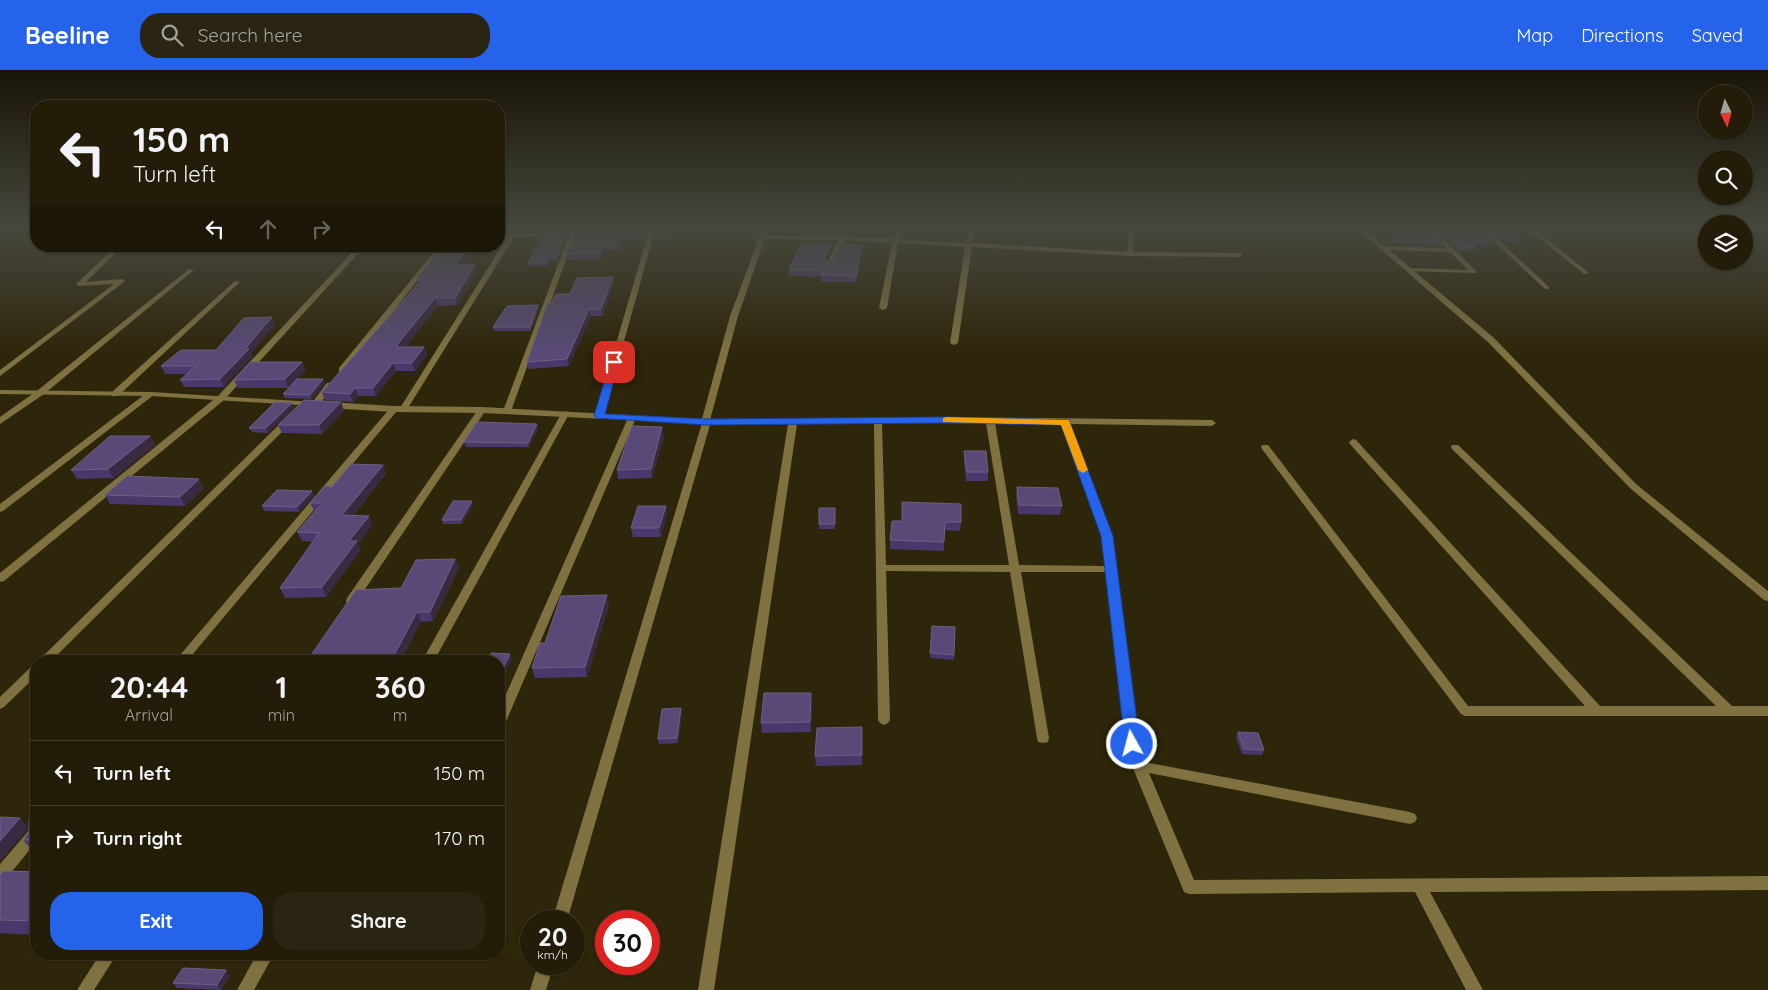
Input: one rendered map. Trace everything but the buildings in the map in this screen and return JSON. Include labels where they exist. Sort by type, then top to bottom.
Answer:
[{"type":"street","points":[[0,374],[122,282],[79,284],[94,270]]},
{"type":"street","points":[[0,420],[41,392],[191,270]]},
{"type":"street","points":[[0,579],[221,398],[340,270]]},
{"type":"street","points":[[339,374],[423,270]]},
{"type":"street","points":[[186,655],[399,408],[488,270]]},
{"type":"street","points":[[507,411],[558,270]]},
{"type":"street","points":[[599,416],[640,270]]},
{"type":"street","points":[[562,910],[706,422],[734,316],[750,270]]},
{"type":"street","points":[[883,308],[889,270]]},
{"type":"street","points":[[954,343],[965,270]]},
{"type":"street","points":[[1408,270],[1474,272],[1472,270]]},
{"type":"street","points":[[1408,270],[1491,340],[1633,486],[1768,597]]},
{"type":"street","points":[[1528,270],[1548,288]]},
{"type":"street","points":[[1582,270],[1586,273]]},
{"type":"street","points":[[115,394],[237,282]]},
{"type":"street","points":[[50,655],[333,381]]},
{"type":"street","points":[[0,392],[151,394],[311,404],[507,411],[706,422],[990,421],[1212,423]]},
{"type":"street","points":[[0,509],[151,394]]},
{"type":"street","points":[[342,613],[482,410]]},
{"type":"street","points":[[431,655],[565,414]]},
{"type":"street","points":[[505,710],[632,418]]},
{"type":"street","points":[[878,421],[884,720]]},
{"type":"street","points":[[990,421],[1043,738]]},
{"type":"street","points":[[706,990],[793,422]]},
{"type":"street","points":[[1065,422],[1107,536],[1132,744],[1139,766],[1189,887],[1768,883]]},
{"type":"street","points":[[1353,442],[1597,711]]},
{"type":"street","points":[[1455,447],[1729,711]]},
{"type":"street","points":[[1264,448],[1465,710],[1768,711]]},
{"type":"street","points":[[881,568],[1111,569]]},
{"type":"street","points":[[0,704],[30,675]]},
{"type":"street","points":[[1139,766],[1410,818]]},
{"type":"street","points":[[0,875],[30,839]]},
{"type":"street","points":[[1420,886],[1475,990]]},
{"type":"street","points":[[85,990],[105,960]]},
{"type":"street","points":[[245,990],[262,960]]},
{"type":"street","points":[[538,990],[543,975]]},
{"type":"slow traffic","points":[[946,420],[1065,422],[1083,470]]},
{"type":"route","points":[[614,362],[599,416],[706,422],[944,420],[1065,422],[1107,536],[1132,744]]}]
